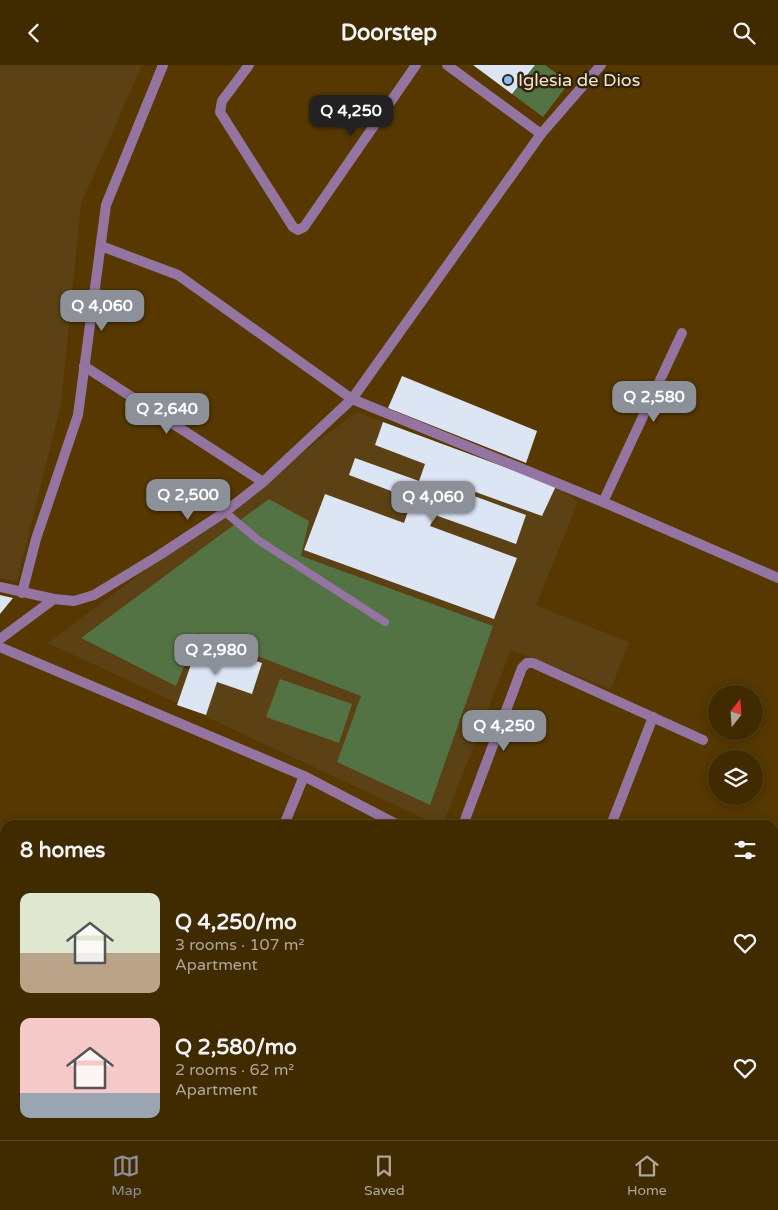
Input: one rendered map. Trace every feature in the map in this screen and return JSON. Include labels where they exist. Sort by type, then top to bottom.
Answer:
[{"type":"street","points":[[22,593],[36,539],[78,415],[106,205],[163,65]]},
{"type":"street","points":[[249,65],[222,101],[220,112],[293,227],[298,230],[304,227],[416,65]]},
{"type":"street","points":[[447,65],[541,134]]},
{"type":"street","points":[[0,587],[22,593],[74,601],[94,595],[158,556],[224,512],[263,482],[352,399],[541,134],[601,65]]},
{"type":"street","points":[[101,246],[178,275],[352,399],[603,502],[778,578]]},
{"type":"street","points":[[603,502],[682,333]]},
{"type":"street","points":[[84,366],[263,482]]},
{"type":"street","points":[[0,639],[54,599]]},
{"type":"street","points":[[0,647],[304,776],[388,820]]},
{"type":"street","points":[[465,820],[522,668],[527,663],[533,663],[703,739]]},
{"type":"street","points":[[613,820],[653,717]]},
{"type":"street","points":[[286,820],[304,776]]},
{"type":"lane","points":[[224,512],[258,540],[385,622]]},
{"type":"shaded area","points":[[0,65],[142,65],[81,204],[61,405],[17,582],[0,578]]},
{"type":"shaded area","points":[[357,412],[556,486],[578,502],[536,605],[629,642],[611,689],[511,650],[445,820],[427,820],[48,643]]},
{"type":"green space","points":[[535,65],[545,65],[569,83],[543,117],[512,94]]},
{"type":"green space","points":[[269,499],[309,521],[301,556],[493,626],[430,805],[337,762],[361,696],[198,633],[176,686],[81,638]]},
{"type":"green space","points":[[280,679],[352,704],[339,743],[266,717]]},
{"type":"building","name":"Iglesia de Dios","points":[[473,65],[535,65],[512,94]]},
{"type":"building","points":[[402,376],[537,431],[526,463],[388,408]]},
{"type":"building","points":[[383,422],[556,486],[542,516],[448,482],[447,486],[526,515],[516,544],[435,515],[430,526],[517,558],[494,619],[304,550],[325,494],[404,523],[412,499],[349,475],[355,458],[419,481],[425,464],[375,445]]},
{"type":"building","points":[[0,595],[13,598],[0,614]]},
{"type":"building","points":[[199,641],[262,663],[252,694],[217,682],[206,715],[177,705]]},
{"type":"place","name":"Iglesia de Dios","points":[[508,80]]}]
